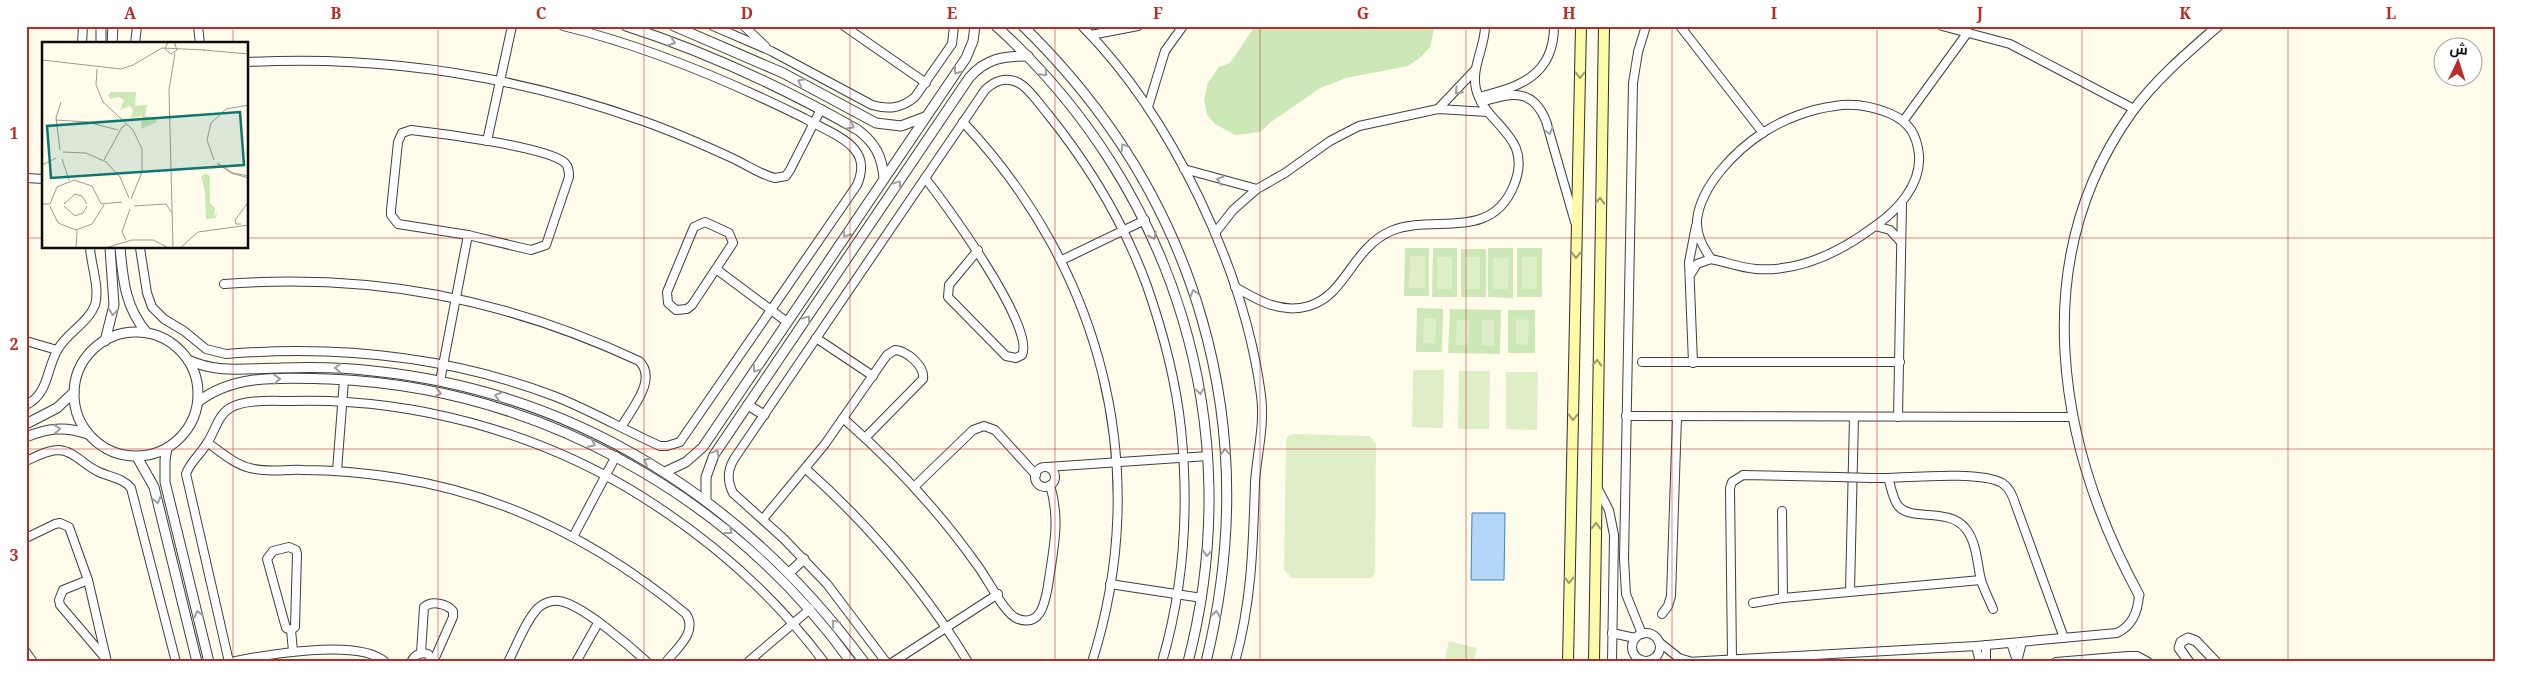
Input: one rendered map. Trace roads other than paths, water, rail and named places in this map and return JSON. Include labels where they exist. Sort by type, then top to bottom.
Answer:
[{"type":"main road","points":[[1568,662],[1581,26]]},
{"type":"main road","points":[[1594,662],[1604,26]]},
{"type":"street","points":[[82,42],[83,26]]},
{"type":"street","points":[[101,26],[101,42]]},
{"type":"street","points":[[112,42],[113,26]]},
{"type":"street","points":[[135,42],[137,26]]},
{"type":"street","points":[[198,26],[200,42]]},
{"type":"street","points":[[487,141],[512,26]]},
{"type":"street","points":[[140,249],[146,293],[152,307],[164,319],[213,352],[226,354],[270,351],[348,352],[443,364],[517,383],[553,396],[622,426],[660,446],[674,445],[680,442],[772,310],[860,177],[862,168],[856,150],[849,144],[766,100],[668,58],[563,26]]},
{"type":"street","points":[[626,26],[738,68],[821,109],[867,137],[880,155],[884,178]]},
{"type":"street","points":[[674,26],[784,73],[876,123],[901,126],[925,117]]},
{"type":"street","points":[[713,26],[770,50],[872,105],[881,108],[891,108],[908,103],[926,83],[952,44],[954,26]]},
{"type":"street","points":[[744,26],[770,50]]},
{"type":"street","points":[[844,26],[926,83]]},
{"type":"street","points":[[665,472],[686,462],[703,447],[966,58],[973,41],[975,26]]},
{"type":"street","points":[[996,26],[1028,56],[1072,105],[1098,140],[1145,220],[1172,284],[1186,326],[1200,386],[1208,456],[1209,518],[1204,588],[1188,662]]},
{"type":"street","points":[[1023,26],[1070,74],[1112,129],[1149,189],[1179,252],[1192,285],[1211,352],[1223,421],[1227,483],[1226,537],[1220,590],[1206,662]]},
{"type":"street","points":[[1082,26],[1148,107],[1184,169],[1215,233],[1235,286],[1260,388],[1262,428],[1255,482],[1255,532],[1250,588],[1235,662]]},
{"type":"street","points":[[1091,35],[1138,26]]},
{"type":"street","points":[[1148,107],[1165,50],[1183,26]]},
{"type":"street","points":[[1235,286],[1255,299],[1280,308],[1311,306],[1336,289],[1365,248],[1390,231],[1416,224],[1468,223],[1493,212],[1507,197],[1514,185],[1517,153],[1507,130],[1488,112],[1480,100],[1475,84],[1475,70],[1482,49],[1485,26]]},
{"type":"street","points":[[1480,100],[1518,90],[1531,78],[1546,62],[1553,41],[1554,26]]},
{"type":"street","points":[[1646,26],[1638,52],[1633,83],[1626,416],[1625,583],[1638,636],[1632,646],[1632,652],[1641,661],[1654,661],[1658,654],[1659,642]]},
{"type":"street","points":[[1942,26],[2003,42],[2027,52],[2134,109]]},
{"type":"street","points":[[1612,633],[1653,636],[1679,658],[1688,662],[2022,642],[2121,631],[2132,621],[2139,595],[2100,515],[2084,467],[2072,418],[2065,354],[2063,311],[2072,247],[2080,214],[2096,172],[2116,136],[2134,109],[2176,64],[2218,26]]},
{"type":"street","points":[[1683,28],[1763,132]]},
{"type":"street","points":[[1904,120],[1968,32]]},
{"type":"street","points":[[706,500],[706,477],[709,466],[748,405],[969,78],[980,67],[994,59],[1009,56],[1028,56]]},
{"type":"street","points":[[249,62],[302,61],[382,64],[500,81],[580,100],[635,118],[697,142],[775,178],[782,178],[788,174],[821,109]]},
{"type":"street","points":[[1438,109],[1458,91],[1475,70]]},
{"type":"street","points":[[886,662],[849,610],[804,559],[733,493],[728,472],[734,459],[963,122],[990,85],[1004,80],[1019,83],[1041,106],[1072,146],[1099,187],[1123,231],[1146,285],[1164,341],[1176,399],[1183,458],[1184,522],[1177,594],[1162,662]]},
{"type":"street","points":[[1518,90],[1536,104],[1544,115],[1576,229]]},
{"type":"street","points":[[1690,276],[1697,264],[1711,259],[1757,269],[1795,266],[1837,251],[1875,226],[1902,203],[1915,176],[1919,160],[1915,139],[1904,120],[1882,110],[1859,106],[1836,106],[1784,122],[1763,132],[1737,154],[1719,174],[1700,206],[1690,249],[1690,276],[1693,363]]},
{"type":"street","points":[[1215,233],[1232,210],[1257,189],[1285,173],[1330,141],[1359,126],[1438,109],[1488,112]]},
{"type":"street","points":[[963,122],[1018,187],[1062,260],[1080,300],[1099,359],[1110,410],[1116,462],[1117,502],[1110,584],[1092,662]]},
{"type":"street","points":[[1098,140],[1112,129]]},
{"type":"street","points":[[411,130],[487,141],[560,159],[568,167],[569,177],[549,241],[542,248],[531,250],[468,235],[403,225],[394,220],[391,210],[398,142],[402,134],[411,130]]},
{"type":"street","points":[[1184,169],[1257,189]]},
{"type":"street","points":[[26,178],[42,179]]},
{"type":"street","points":[[925,178],[978,250],[1003,296],[1024,344],[1024,351],[1016,358],[1006,356],[948,297],[949,285],[978,250]]},
{"type":"street","points":[[1898,417],[1902,203]]},
{"type":"street","points":[[1062,260],[1145,220]]},
{"type":"street","points":[[700,222],[709,223],[733,239],[732,246],[716,269],[688,308],[676,310],[668,303],[667,292],[694,227],[700,222]]},
{"type":"street","points":[[1697,222],[1703,248],[1711,259]]},
{"type":"street","points":[[1875,226],[1890,230],[1901,242]]},
{"type":"street","points":[[440,381],[468,235]]},
{"type":"street","points":[[26,405],[38,396],[43,389],[57,350],[70,333],[86,319],[95,304],[96,296],[90,249]]},
{"type":"street","points":[[104,341],[112,317],[114,287],[110,249]]},
{"type":"street","points":[[120,249],[124,286],[134,315],[147,333]]},
{"type":"street","points":[[716,269],[787,322]]},
{"type":"street","points":[[224,284],[272,281],[340,282],[399,288],[456,297],[558,327],[639,361],[645,369],[647,379],[622,426]]},
{"type":"street","points":[[114,287],[124,286]]},
{"type":"street","points":[[125,333],[147,333],[171,343],[188,360],[197,380],[198,402],[196,413],[186,432],[158,453],[136,457],[110,451],[88,434],[77,414],[74,392],[76,376],[83,361],[104,341],[125,333]]},
{"type":"street","points":[[816,338],[873,376]]},
{"type":"street","points":[[26,341],[57,350]]},
{"type":"street","points":[[763,519],[806,469],[844,420],[887,355],[895,350],[905,352],[921,368],[924,375],[920,382],[865,438]]},
{"type":"street","points":[[188,360],[212,369],[340,368],[440,381],[487,393],[557,416],[594,432],[665,472],[735,522],[789,572],[823,608],[864,662]]},
{"type":"street","points":[[1642,362],[1900,362]]},
{"type":"street","points":[[242,370],[244,381]]},
{"type":"street","points":[[198,402],[221,387],[244,381],[279,379],[344,380],[424,390],[480,403],[542,423],[616,456],[700,508],[739,539],[776,573],[810,609],[851,662]]},
{"type":"street","points":[[337,471],[344,380]]},
{"type":"street","points":[[38,432],[29,423],[57,408],[74,392]]},
{"type":"street","points":[[385,662],[374,655],[354,652],[293,651],[230,662],[185,480],[188,469],[208,443],[219,419],[235,406],[275,401],[342,402],[420,412],[478,425],[534,443],[605,476],[640,495],[706,541],[751,580],[793,623],[824,662]]},
{"type":"street","points":[[748,405],[764,416]]},
{"type":"street","points":[[1626,416],[2072,418]]},
{"type":"street","points":[[1662,614],[1668,606],[1671,596],[1677,417]]},
{"type":"street","points":[[1850,591],[1854,417]]},
{"type":"street","points":[[844,420],[865,438],[914,487],[958,538],[1009,612],[1020,619],[1033,618],[1043,609],[1057,524],[1056,503],[1050,485],[1055,476],[1053,470],[1047,467]]},
{"type":"street","points":[[914,487],[973,430],[984,426],[995,430],[1036,475],[1039,484],[1050,485]]},
{"type":"street","points":[[26,437],[38,432],[64,428],[88,434]]},
{"type":"street","points":[[208,443],[234,461],[250,468],[337,471],[399,478],[459,491],[517,511],[573,537],[628,570],[686,614],[690,623],[690,632],[666,662]]},
{"type":"street","points":[[167,448],[165,482],[209,662]]},
{"type":"street","points":[[26,461],[45,452],[62,450],[71,453],[96,471],[122,480],[131,488],[176,662]]},
{"type":"street","points":[[573,537],[616,456]]},
{"type":"street","points":[[1036,475],[1040,469],[1047,467],[1208,456]]},
{"type":"street","points":[[136,457],[154,487],[198,662]]},
{"type":"street","points":[[806,469],[838,497],[879,540],[922,592],[947,627],[968,662]]},
{"type":"street","points":[[1732,659],[1730,488],[1732,482],[1743,475],[1871,478],[1963,476],[1996,480],[2004,484],[2010,490],[2064,638]]},
{"type":"street","points":[[1888,478],[1897,504],[1901,509],[1957,519],[1967,530],[1978,558],[1981,580],[1993,609]]},
{"type":"street","points":[[1596,487],[1609,510],[1614,535],[1612,662]]},
{"type":"street","points":[[1782,511],[1783,598]]},
{"type":"street","points":[[26,538],[55,524],[65,524],[71,531],[88,580],[107,661]]},
{"type":"street","points":[[289,547],[296,550],[297,554],[295,627],[291,630],[286,628],[268,559],[273,551],[289,547]]},
{"type":"street","points":[[789,572],[804,559]]},
{"type":"street","points":[[88,580],[64,590],[59,600],[60,605],[107,661]]},
{"type":"street","points":[[1753,604],[1783,598],[1981,580]]},
{"type":"street","points":[[1110,584],[1202,598]]},
{"type":"street","points":[[1204,588],[1220,590]]},
{"type":"street","points":[[893,662],[998,594]]},
{"type":"street","points":[[508,662],[534,614],[544,604],[552,601],[567,603],[598,623],[647,662]]},
{"type":"street","points":[[411,662],[416,655],[421,653],[428,654],[434,661],[454,617],[453,611],[449,606],[432,603],[424,607],[421,653]]},
{"type":"street","points":[[748,662],[810,609]]},
{"type":"street","points":[[576,662],[598,623]]},
{"type":"street","points":[[291,630],[293,651]]},
{"type":"street","points":[[2189,662],[2179,648],[2181,642],[2188,638],[2196,641],[2216,662]]},
{"type":"street","points":[[2017,661],[2022,642]]},
{"type":"street","points":[[2011,643],[2017,661]]},
{"type":"street","points":[[1986,645],[1986,662]]},
{"type":"street","points":[[1976,646],[1980,662]]},
{"type":"street","points":[[26,652],[33,662]]},
{"type":"street","points":[[2056,662],[2128,656],[2137,656],[2148,662]]},
{"type":"water","points":[[1472,513],[1505,513],[1504,580],[1471,580]]}]
